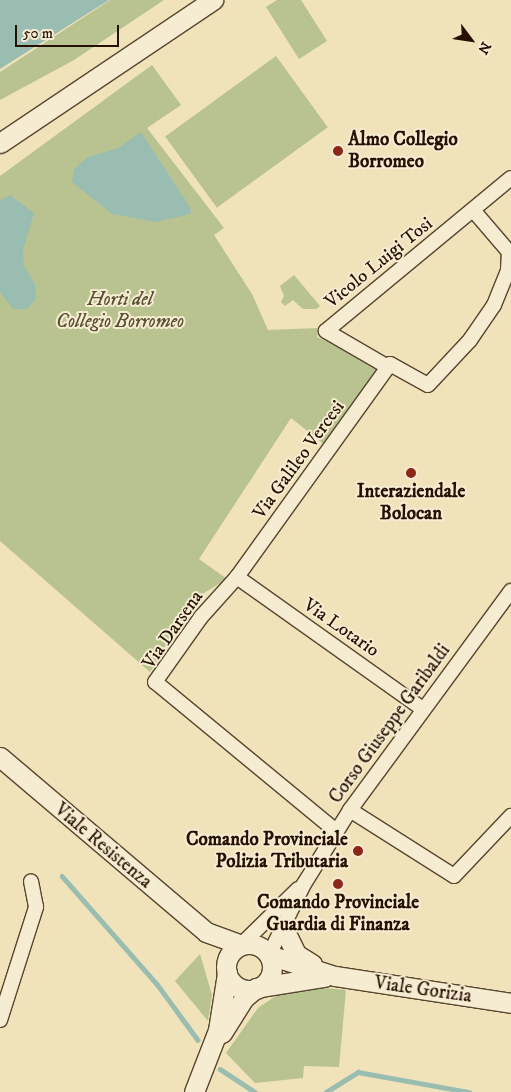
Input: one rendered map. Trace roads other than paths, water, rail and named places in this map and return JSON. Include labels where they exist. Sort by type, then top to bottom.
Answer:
[{"type":"main road","points":[[0,143],[213,0]]},
{"type":"main road","name":"Viale Resistenza","points":[[0,757],[115,858],[208,933],[241,945]]},
{"type":"main road","name":"Viale Gorizia","points":[[282,928],[296,954],[335,976]]},
{"type":"main road","name":"Viale Resistenza","points":[[208,933],[226,971]]},
{"type":"main road","points":[[194,1090],[218,1030],[229,954],[241,945],[256,944],[269,955],[270,975],[234,1012],[210,1053]]},
{"type":"main road","name":"Viale Gorizia","points":[[269,955],[335,976],[511,1003]]},
{"type":"main road","points":[[226,971],[238,987],[258,987]]},
{"type":"main road","name":"Viale Gorizia","points":[[258,987],[335,976]]},
{"type":"street","name":"Vicolo Luigi Tosi","points":[[389,365],[326,331],[511,178]]},
{"type":"street","points":[[389,365],[428,385],[470,340],[494,305],[508,270],[510,252],[473,210]]},
{"type":"street","name":"Via Galileo Vercesi","points":[[237,577],[389,365]]},
{"type":"street","name":"Via Lotario","points":[[237,577],[423,709]]},
{"type":"street","name":"Via Darsena","points":[[237,577],[201,617],[155,682],[336,831]]},
{"type":"street","name":"Corso Giuseppe Garibaldi","points":[[269,955],[304,884],[336,831],[511,590]]},
{"type":"street","points":[[350,810],[454,876],[511,816]]},
{"type":"street","points":[[0,1020],[36,908],[31,881]]},
{"type":"street","name":"Corso Giuseppe Garibaldi","points":[[241,945],[304,884]]},
{"type":"water","points":[[0,0],[109,0],[0,69]]},
{"type":"water","points":[[141,132],[191,209],[190,214],[156,222],[112,214],[72,182],[74,169],[88,157],[118,148]]},
{"type":"water","points":[[10,195],[34,213],[23,250],[24,266],[35,284],[36,299],[27,309],[13,309],[0,292],[0,200]]},
{"type":"waterway","points":[[62,876],[157,984],[198,1040]]},
{"type":"waterway","points":[[220,1069],[255,1092]]},
{"type":"waterway","points":[[326,1092],[358,1072],[469,1092]]},
{"type":"place","name":"Almo Collegio Borromeo","points":[[338,151]]},
{"type":"place","name":"Interaziendale Bolocan","points":[[411,473]]},
{"type":"place","name":"Comando Provinciale Polizia Tributaria","points":[[358,851]]},
{"type":"place","name":"Comando Provinciale Guardia di Finanza","points":[[338,884]]},
{"type":"park label","name":"Horti del Collegio Borromeo","points":[[120,311]]}]
